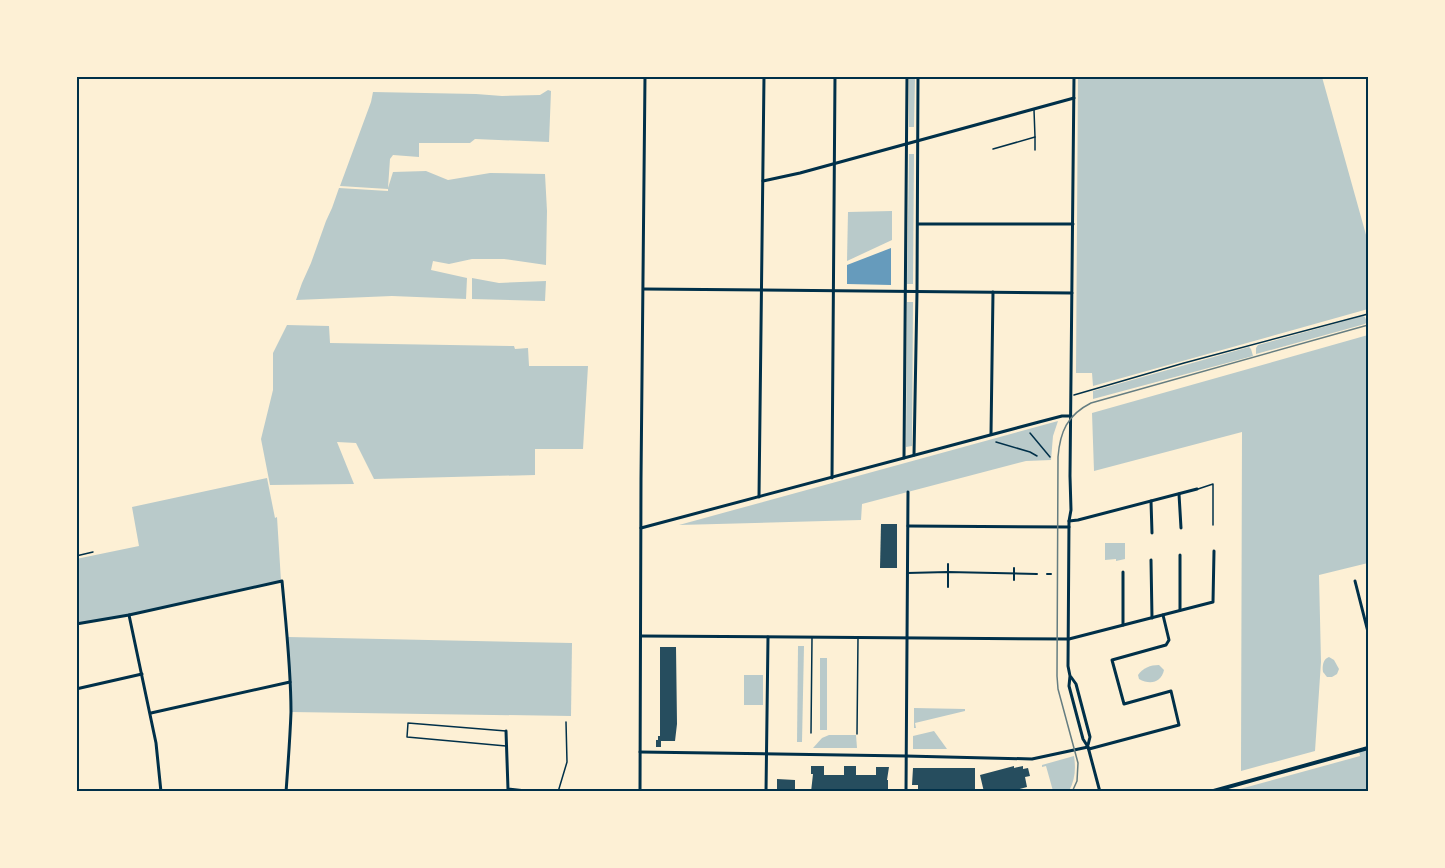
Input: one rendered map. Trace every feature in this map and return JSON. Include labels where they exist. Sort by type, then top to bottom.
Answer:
[{"type":"street","points":[[640,792],[645,76]]},
{"type":"street","points":[[759,497],[764,76]]},
{"type":"street","points":[[832,478],[835,76]]},
{"type":"street","points":[[904,458],[907,76]]},
{"type":"street","points":[[914,456],[918,76]]},
{"type":"street","points":[[1074,76],[1068,666],[1069,686],[1083,739],[1089,748]]},
{"type":"street","points":[[763,181],[835,164],[1074,98]]},
{"type":"street","points":[[918,224],[1073,224]]},
{"type":"street","points":[[644,289],[1072,292]]},
{"type":"street","points":[[991,435],[993,292]]},
{"type":"street","points":[[641,528],[1062,416],[1071,416]]},
{"type":"street","points":[[1069,521],[1197,489]]},
{"type":"street","points":[[906,792],[908,492]]},
{"type":"street","points":[[1179,494],[1181,528]]},
{"type":"street","points":[[1151,501],[1152,533]]},
{"type":"street","points":[[908,526],[1069,527]]},
{"type":"street","points":[[641,636],[1069,639],[1213,602],[1214,551]]},
{"type":"street","points":[[1179,610],[1180,555]]},
{"type":"street","points":[[1151,560],[1152,618]]},
{"type":"street","points":[[948,564],[948,586]]},
{"type":"street","points":[[1014,568],[1014,580]]},
{"type":"street","points":[[1123,572],[1123,625]]},
{"type":"street","points":[[907,573],[1037,574]]},
{"type":"street","points":[[1355,580],[1368,632]]},
{"type":"street","points":[[76,624],[129,615],[282,581],[290,682],[290,733],[286,792]]},
{"type":"street","points":[[129,615],[151,713],[161,792]]},
{"type":"street","points":[[640,752],[1036,759],[1179,725],[1171,692],[1124,704],[1112,660],[1166,645],[1169,640],[1163,615]]},
{"type":"street","points":[[766,792],[768,637]]},
{"type":"street","points":[[76,689],[142,675]]},
{"type":"street","points":[[1070,676],[1076,684],[1090,737],[1089,748],[1100,792]]},
{"type":"street","points":[[151,713],[290,682]]},
{"type":"street","points":[[506,731],[508,790],[535,792]]},
{"type":"street","points":[[1210,792],[1368,748]]},
{"type":"lane","points":[[1034,110],[1035,150]]},
{"type":"lane","points":[[993,149],[1035,137]]},
{"type":"lane","points":[[1197,489],[1213,484],[1214,525]]},
{"type":"lane","points":[[812,637],[812,733]]},
{"type":"lane","points":[[857,734],[858,637]]},
{"type":"lane","points":[[558,792],[567,762],[566,722]]},
{"type":"lane","points":[[506,731],[408,723],[407,737],[507,746]]},
{"type":"path","points":[[1072,395],[1368,314]]},
{"type":"path","points":[[1030,433],[1050,457]]},
{"type":"path","points":[[996,442],[1037,456]]},
{"type":"path","points":[[76,556],[93,552]]},
{"type":"shaded area","points":[[909,77],[915,77],[914,127],[909,127]]},
{"type":"shaded area","points":[[1078,77],[1322,77],[1368,242],[1368,309],[1093,386],[1092,373],[1076,373]]},
{"type":"shaded area","points":[[548,90],[551,91],[549,142],[475,139],[470,143],[419,143],[419,157],[393,155],[390,159],[388,188],[393,172],[426,171],[448,180],[490,173],[545,174],[546,265],[504,259],[472,259],[449,264],[433,261],[431,270],[467,278],[466,299],[392,296],[296,300],[339,188],[388,191],[388,189],[340,186],[373,92],[502,96],[540,95]]},
{"type":"shaded area","points":[[909,154],[914,154],[913,284],[907,284]]},
{"type":"shaded area","points":[[892,211],[892,240],[847,261],[848,212]]},
{"type":"shaded area","points":[[472,278],[499,283],[546,281],[545,301],[472,299]]},
{"type":"shaded area","points":[[907,302],[913,302],[912,446],[906,447]]},
{"type":"shaded area","points":[[1363,316],[1367,322],[1365,324],[1256,354],[1258,345]]},
{"type":"shaded area","points":[[287,325],[329,326],[330,343],[514,346],[515,349],[528,348],[529,366],[588,366],[583,449],[535,449],[535,475],[374,479],[356,443],[337,442],[354,484],[270,485],[261,439],[273,390],[273,353]]},
{"type":"shaded area","points":[[1368,335],[1368,563],[1319,575],[1321,662],[1315,751],[1241,771],[1242,432],[1094,471],[1092,413]]},
{"type":"shaded area","points":[[1249,347],[1253,356],[1093,399],[1093,391]]},
{"type":"shaded area","points":[[1058,421],[1053,436],[1051,460],[1026,461],[862,504],[861,520],[679,525]]},
{"type":"shaded area","points":[[267,478],[275,518],[277,517],[281,581],[129,615],[77,624],[76,559],[139,546],[132,507]]},
{"type":"shaded area","points":[[1105,543],[1125,543],[1125,559],[1105,560]]},
{"type":"shaded area","points":[[288,637],[572,643],[571,716],[291,712]]},
{"type":"shaded area","points":[[798,646],[804,646],[802,742],[797,742]]},
{"type":"shaded area","points":[[1329,657],[1334,660],[1339,669],[1332,677],[1327,677],[1323,672],[1323,663]]},
{"type":"shaded area","points":[[820,658],[827,658],[827,730],[820,730]]},
{"type":"shaded area","points":[[1159,665],[1164,670],[1158,680],[1147,682],[1139,679],[1138,675],[1144,669]]},
{"type":"shaded area","points":[[744,675],[763,675],[763,705],[744,705]]},
{"type":"shaded area","points":[[914,708],[965,709],[965,711],[915,723],[916,728],[914,728]]},
{"type":"shaded area","points":[[934,731],[947,749],[913,749],[913,736]]},
{"type":"shaded area","points":[[829,735],[856,735],[857,748],[813,748],[822,738]]},
{"type":"shaded area","points":[[1368,748],[1368,791],[1229,792],[1360,756],[1359,751]]},
{"type":"shaded area","points":[[1074,756],[1073,783],[1069,791],[1053,791],[1046,766],[1042,767],[1042,765]]},
{"type":"water","points":[[891,248],[891,285],[847,284],[847,265]]},
{"type":"building","points":[[881,524],[897,524],[897,568],[880,568]]},
{"type":"building","points":[[660,647],[676,647],[677,724],[675,741],[661,741],[661,747],[656,747],[656,740],[660,736]]},
{"type":"building","points":[[811,766],[824,766],[824,775],[844,775],[844,766],[856,766],[856,775],[876,775],[876,767],[889,767],[888,792],[811,792],[813,774],[811,774]]},
{"type":"building","points":[[1014,766],[1014,768],[1023,766],[1023,769],[1028,768],[1030,776],[1025,777],[1027,787],[1009,792],[984,792],[980,775]]},
{"type":"building","points":[[913,768],[975,768],[975,792],[918,792],[918,785],[912,785]]},
{"type":"building","points":[[777,779],[795,780],[795,792],[777,792]]},
{"type":"tram line","points":[[1072,792],[1077,781],[1078,763],[1058,689],[1057,676],[1058,457],[1066,425],[1076,413],[1091,403],[1368,325]]}]
